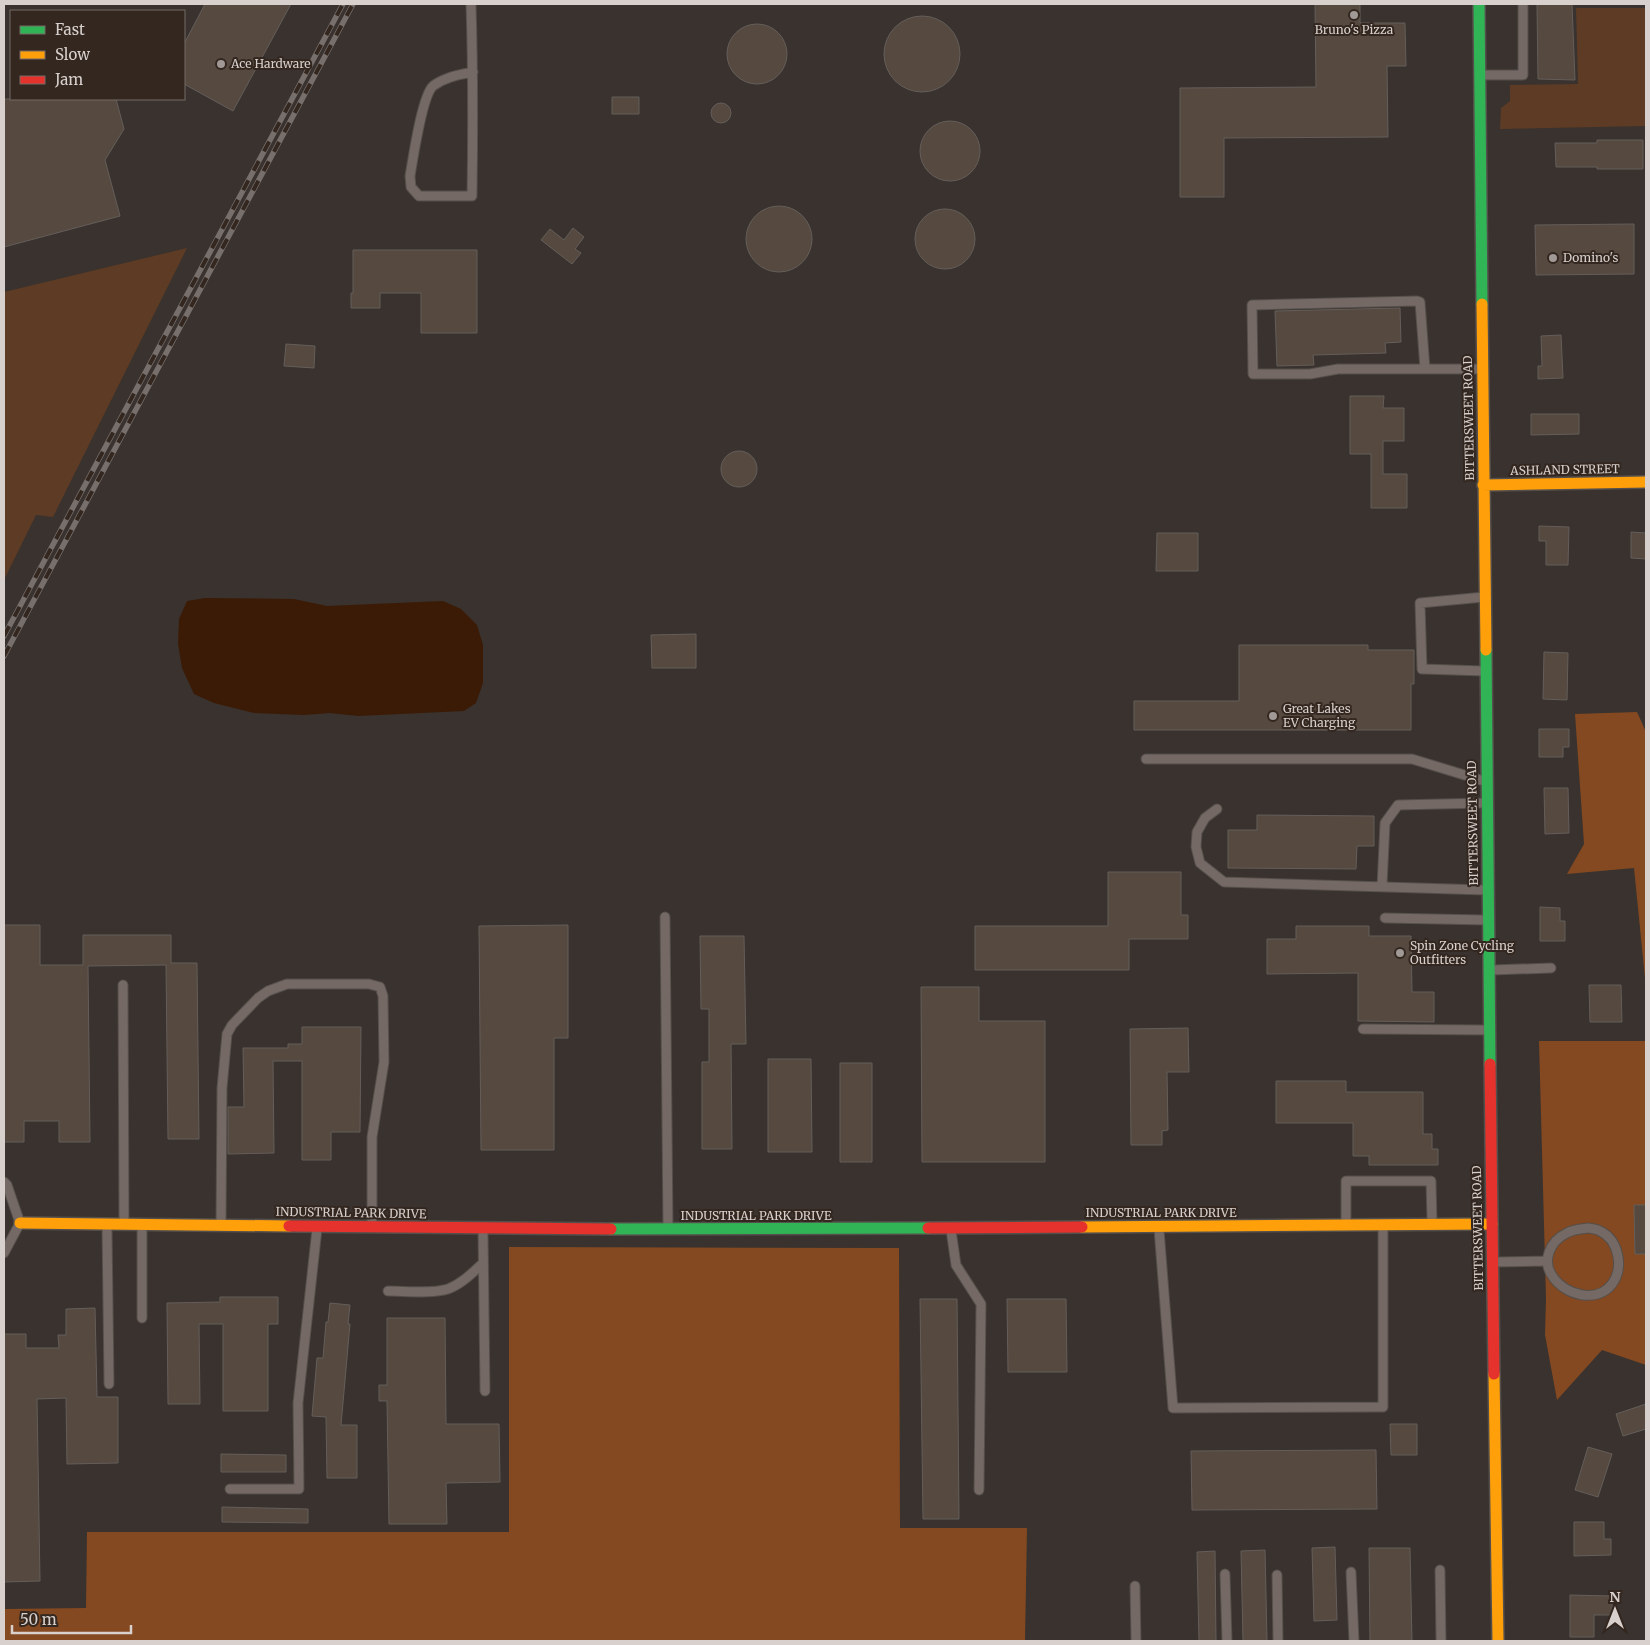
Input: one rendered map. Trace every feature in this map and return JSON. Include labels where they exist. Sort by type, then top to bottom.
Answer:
[{"type":"street","name":"BITTERSWEET ROAD","points":[[1479,4],[1485,671],[1498,1641]]},
{"type":"street","name":"ASHLAND STREET","points":[[1483,484],[1646,482]]},
{"type":"street","name":"INDUSTRIAL PARK DRIVE","points":[[16,1223],[668,1230],[1492,1224]]},
{"type":"lane","points":[[471,4],[473,72],[472,196],[419,196],[411,187],[410,176],[425,100],[431,88],[447,77],[473,72]]},
{"type":"lane","points":[[1480,75],[1523,75],[1523,4]]},
{"type":"lane","points":[[1425,368],[1419,301],[1385,300],[1252,305],[1253,374],[1310,374],[1338,369],[1482,369]]},
{"type":"lane","points":[[1485,597],[1420,603],[1422,669],[1485,671]]},
{"type":"lane","points":[[1146,759],[1412,760],[1487,782]]},
{"type":"lane","points":[[1382,886],[1385,823],[1398,804],[1487,803]]},
{"type":"lane","points":[[1217,809],[1205,818],[1197,832],[1196,847],[1200,863],[1224,882],[1488,890]]},
{"type":"lane","points":[[665,917],[668,1230]]},
{"type":"lane","points":[[1385,918],[1488,920]]},
{"type":"lane","points":[[1489,970],[1551,968]]},
{"type":"lane","points":[[221,1225],[222,1079],[227,1034],[232,1025],[258,998],[268,991],[288,984],[369,984],[380,987],[383,996],[384,1017],[384,1062],[372,1137],[372,1227]]},
{"type":"lane","points":[[123,985],[124,1224]]},
{"type":"lane","points":[[1363,1029],[1490,1030]]},
{"type":"lane","points":[[1346,1225],[1346,1182],[1356,1181],[1432,1181],[1432,1224]]},
{"type":"lane","points":[[4,1182],[7,1185],[16,1223],[4,1253]]},
{"type":"lane","points":[[107,1224],[109,1384]]},
{"type":"lane","points":[[142,1224],[142,1318]]},
{"type":"lane","points":[[1158,1226],[1173,1408],[1383,1407],[1383,1225]]},
{"type":"lane","points":[[230,1489],[299,1489],[298,1403],[317,1226]]},
{"type":"lane","points":[[483,1228],[485,1391]]},
{"type":"lane","points":[[951,1228],[956,1265],[981,1304],[979,1490]]},
{"type":"lane","points":[[1589,1228],[1601,1231],[1610,1238],[1616,1249],[1619,1262],[1618,1273],[1606,1290],[1583,1296],[1564,1289],[1555,1281],[1549,1272],[1548,1261],[1549,1249],[1557,1240],[1577,1229],[1589,1228]]},
{"type":"lane","points":[[1492,1262],[1548,1261]]},
{"type":"lane","points":[[388,1291],[439,1291],[448,1289],[458,1284],[484,1263]]},
{"type":"lane","points":[[1440,1570],[1441,1641]]},
{"type":"lane","points":[[1351,1572],[1354,1641]]},
{"type":"lane","points":[[1225,1574],[1227,1641]]},
{"type":"lane","points":[[1277,1575],[1278,1641]]},
{"type":"lane","points":[[1135,1586],[1136,1641]]},
{"type":"shaded area","points":[[1576,8],[1646,8],[1646,126],[1500,129],[1501,108],[1510,101],[1510,85],[1578,84]]},
{"type":"shaded area","points":[[187,248],[53,517],[36,515],[4,580],[4,292]]},
{"type":"shaded area","points":[[205,598],[294,599],[327,606],[443,601],[461,609],[477,625],[483,645],[483,683],[476,703],[464,711],[358,716],[330,713],[304,715],[254,713],[214,703],[194,694],[182,668],[178,644],[179,619],[187,601]]},
{"type":"shaded area","points":[[1637,712],[1646,732],[1646,988],[1634,868],[1567,874],[1584,844],[1575,714]]},
{"type":"shaded area","points":[[1539,1041],[1646,1041],[1646,1365],[1602,1350],[1557,1400],[1545,1335],[1546,1298]]},
{"type":"shaded area","points":[[509,1247],[899,1248],[900,1528],[1027,1528],[1025,1641],[4,1641],[4,1609],[86,1608],[87,1532],[509,1532]]},
{"type":"building","name":"Ace Hardware","points":[[205,4],[291,4],[233,111],[185,85],[185,42]]},
{"type":"building","points":[[1315,4],[1360,4],[1360,23],[1405,23],[1406,66],[1387,66],[1388,137],[1224,138],[1224,197],[1180,197],[1180,88],[1316,87]]},
{"type":"building","points":[[1537,4],[1572,4],[1575,80],[1538,79]]},
{"type":"building","points":[[922,16],[937,19],[949,27],[957,39],[960,54],[957,69],[949,81],[937,89],[922,92],[907,89],[895,81],[887,69],[884,54],[887,39],[895,27],[907,19]]},
{"type":"building","points":[[757,24],[773,29],[778,33],[782,38],[787,54],[782,70],[778,75],[773,79],[757,84],[741,79],[736,75],[732,70],[727,54],[732,38],[736,33],[741,29]]},
{"type":"building","points":[[612,97],[639,97],[639,114],[612,114]]},
{"type":"building","points":[[4,99],[116,100],[124,129],[105,160],[120,216],[4,247]]},
{"type":"building","points":[[721,103],[728,106],[731,113],[728,120],[721,123],[714,120],[711,113],[714,106]]},
{"type":"building","points":[[950,121],[967,126],[975,134],[980,151],[975,168],[967,176],[950,181],[933,176],[925,168],[920,151],[925,134],[933,126]]},
{"type":"building","points":[[1597,140],[1643,140],[1643,169],[1556,167],[1555,143],[1597,143]]},
{"type":"building","points":[[772,206],[786,206],[798,211],[807,220],[812,232],[810,252],[803,263],[786,272],[772,272],[760,267],[751,258],[746,246],[746,232],[751,220],[760,211]]},
{"type":"building","points":[[939,209],[951,209],[962,214],[970,222],[975,233],[973,251],[962,264],[951,269],[939,269],[928,264],[920,256],[915,245],[915,233],[920,222],[928,214]]},
{"type":"building","points":[[1634,224],[1634,274],[1536,275],[1535,225]]},
{"type":"building","points":[[573,228],[584,237],[575,249],[581,253],[572,264],[541,240],[550,229],[564,240]]},
{"type":"building","points":[[353,250],[477,250],[477,333],[421,333],[421,293],[380,293],[380,308],[351,308]]},
{"type":"building","points":[[1400,308],[1401,342],[1385,343],[1386,353],[1313,355],[1314,365],[1277,366],[1275,311]]},
{"type":"building","points":[[1561,335],[1563,378],[1538,379],[1538,366],[1542,366],[1541,336]]},
{"type":"building","points":[[286,344],[315,346],[314,368],[284,366]]},
{"type":"building","points":[[1350,396],[1384,396],[1383,408],[1404,408],[1404,441],[1383,441],[1383,474],[1407,474],[1407,508],[1371,508],[1371,454],[1350,454]]},
{"type":"building","points":[[1531,414],[1579,414],[1579,434],[1531,435]]},
{"type":"building","points":[[739,451],[746,452],[752,456],[756,462],[756,476],[752,482],[746,486],[739,487],[732,486],[726,482],[722,476],[721,469],[722,462],[726,456],[732,452]]},
{"type":"building","points":[[1539,526],[1569,527],[1568,565],[1546,565],[1546,541],[1539,541]]},
{"type":"building","points":[[1631,532],[1646,533],[1646,559],[1631,558]]},
{"type":"building","points":[[1157,533],[1198,533],[1198,571],[1156,571]]},
{"type":"building","points":[[696,634],[696,668],[652,668],[651,635]]},
{"type":"building","points":[[1239,645],[1368,645],[1368,650],[1414,650],[1414,684],[1411,684],[1411,730],[1134,730],[1134,701],[1239,701]]},
{"type":"building","points":[[1544,652],[1568,653],[1567,700],[1543,699]]},
{"type":"building","points":[[1539,729],[1569,729],[1569,747],[1563,747],[1563,757],[1539,757]]},
{"type":"building","points":[[1544,788],[1568,788],[1569,833],[1545,834]]},
{"type":"building","points":[[1257,815],[1374,816],[1374,846],[1357,846],[1356,869],[1228,868],[1228,830],[1257,830]]},
{"type":"building","points":[[1108,872],[1181,872],[1181,915],[1188,915],[1188,939],[1129,939],[1129,970],[975,970],[975,926],[1108,926]]},
{"type":"building","points":[[1540,907],[1560,908],[1560,921],[1565,921],[1565,941],[1540,941]]},
{"type":"building","points":[[4,925],[40,925],[40,965],[83,965],[83,935],[171,935],[171,963],[197,963],[199,1139],[168,1139],[166,965],[88,966],[90,1142],[59,1142],[59,1121],[24,1121],[24,1142],[4,1142]]},
{"type":"building","points":[[568,925],[568,1038],[554,1038],[554,1150],[481,1150],[479,926]]},
{"type":"building","points":[[1296,926],[1369,926],[1369,936],[1411,936],[1412,992],[1434,992],[1434,1022],[1358,1021],[1358,973],[1267,974],[1267,939],[1296,939]]},
{"type":"building","points":[[700,936],[744,936],[746,1044],[731,1044],[732,1149],[702,1149],[702,1062],[709,1062],[709,1009],[701,1009]]},
{"type":"building","points":[[1589,985],[1621,985],[1622,1022],[1590,1022]]},
{"type":"building","points":[[921,987],[979,987],[979,1021],[1045,1021],[1045,1162],[922,1162]]},
{"type":"building","points":[[302,1027],[361,1027],[360,1132],[331,1132],[331,1160],[302,1160],[302,1061],[273,1061],[274,1153],[228,1154],[228,1107],[244,1107],[243,1048],[288,1048],[288,1044],[302,1044]]},
{"type":"building","points":[[1188,1028],[1189,1072],[1167,1072],[1168,1130],[1162,1131],[1162,1145],[1131,1145],[1130,1029]]},
{"type":"building","points":[[768,1059],[811,1059],[812,1152],[768,1152]]},
{"type":"building","points":[[840,1063],[872,1063],[872,1162],[840,1162]]},
{"type":"building","points":[[1276,1081],[1346,1081],[1346,1092],[1423,1092],[1423,1134],[1432,1134],[1432,1149],[1438,1149],[1438,1165],[1369,1165],[1369,1156],[1353,1156],[1353,1123],[1276,1123]]},
{"type":"building","points":[[1634,1205],[1646,1205],[1646,1254],[1635,1254]]},
{"type":"building","points":[[220,1297],[278,1297],[278,1324],[268,1324],[268,1411],[223,1411],[223,1324],[199,1324],[200,1404],[168,1404],[167,1303],[220,1302]]},
{"type":"building","points":[[920,1299],[957,1299],[959,1519],[923,1519]]},
{"type":"building","points":[[1007,1299],[1066,1299],[1067,1372],[1008,1372]]},
{"type":"building","points":[[330,1303],[350,1305],[341,1425],[357,1425],[357,1478],[327,1478],[326,1417],[312,1416],[317,1358],[323,1358],[326,1322],[328,1322]]},
{"type":"building","points":[[95,1308],[97,1397],[118,1397],[118,1463],[67,1464],[66,1398],[37,1399],[40,1581],[4,1582],[4,1334],[26,1334],[26,1348],[59,1348],[58,1335],[66,1335],[66,1309]]},
{"type":"building","points":[[387,1318],[445,1318],[446,1424],[499,1424],[500,1482],[446,1483],[447,1524],[389,1524],[387,1401],[379,1401],[379,1385],[387,1385]]},
{"type":"building","points":[[1646,1404],[1646,1429],[1623,1436],[1616,1414]]},
{"type":"building","points":[[1390,1424],[1417,1424],[1417,1455],[1391,1455]]},
{"type":"building","points":[[1588,1447],[1612,1454],[1598,1497],[1575,1490]]},
{"type":"building","points":[[1376,1450],[1377,1509],[1192,1510],[1191,1451]]},
{"type":"building","points":[[221,1454],[286,1455],[286,1472],[221,1472]]},
{"type":"building","points":[[222,1507],[308,1509],[308,1523],[222,1522]]},
{"type":"building","points":[[1574,1522],[1604,1522],[1604,1539],[1611,1539],[1611,1555],[1574,1556]]},
{"type":"building","points":[[1335,1547],[1337,1620],[1314,1621],[1312,1548]]},
{"type":"building","points":[[1369,1548],[1410,1548],[1412,1641],[1370,1641]]},
{"type":"building","points":[[1265,1550],[1267,1641],[1243,1641],[1241,1551]]},
{"type":"building","points":[[1215,1551],[1216,1641],[1199,1641],[1197,1552]]},
{"type":"building","points":[[1570,1595],[1612,1596],[1612,1615],[1594,1615],[1594,1637],[1570,1637]]},
{"type":"railway","points":[[4,636],[343,4]]},
{"type":"railway","points":[[4,656],[353,4]]},
{"type":"traffic: fast","points":[[1479,4],[1482,304]]},
{"type":"traffic: fast","points":[[1486,650],[1490,1064]]},
{"type":"traffic: fast","points":[[611,1229],[928,1228]]},
{"type":"traffic: slow","points":[[1482,304],[1486,650]]},
{"type":"traffic: slow","points":[[1483,485],[1646,482]]},
{"type":"traffic: slow","points":[[20,1223],[289,1226]]},
{"type":"traffic: slow","points":[[1082,1227],[1492,1224]]},
{"type":"traffic: slow","points":[[1494,1374],[1498,1641]]},
{"type":"traffic: jam","points":[[1490,1064],[1494,1374]]},
{"type":"traffic: jam","points":[[289,1226],[611,1229]]},
{"type":"traffic: jam","points":[[928,1228],[1082,1227]]},
{"type":"place","name":"Bruno's Pizza","points":[[1354,15]]},
{"type":"place","name":"Ace Hardware","points":[[221,64]]},
{"type":"place","name":"Domino's","points":[[1553,258]]},
{"type":"place","name":"Great Lakes EV Charging","points":[[1273,716]]},
{"type":"place","name":"Spin Zone Cycling Outfitters","points":[[1400,953]]}]
